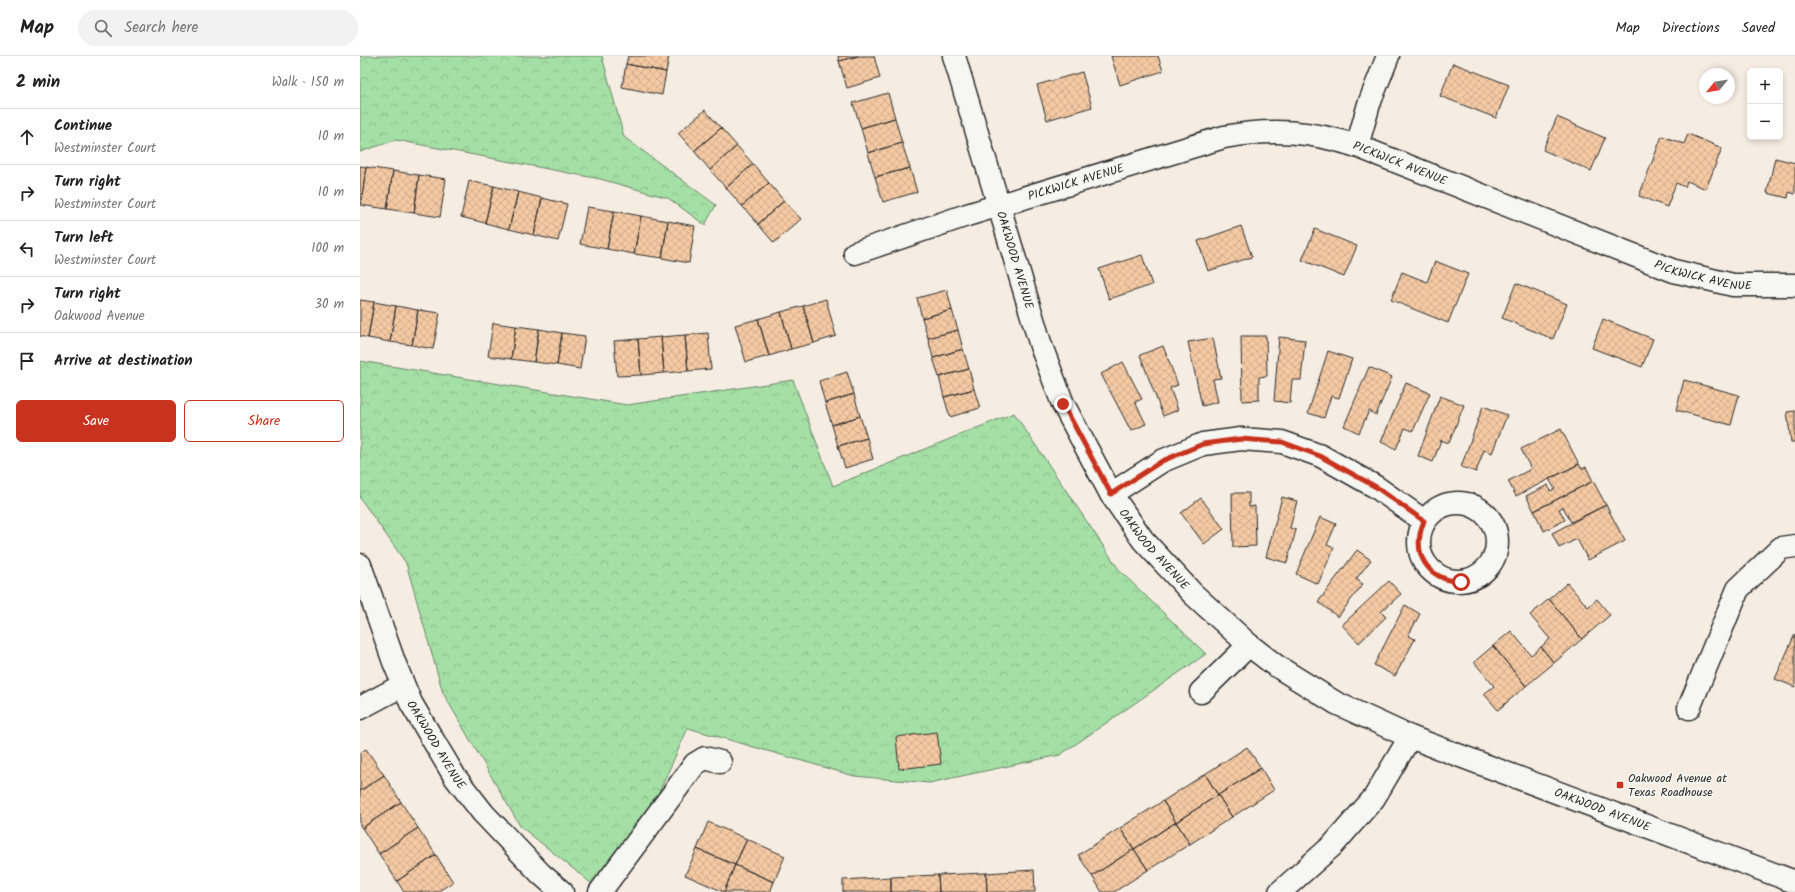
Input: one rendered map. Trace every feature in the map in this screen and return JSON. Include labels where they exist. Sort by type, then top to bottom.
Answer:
[{"type":"street","name":"OAKWOOD AVENUE","points":[[954,56],[1041,346],[1063,404],[1111,494],[1143,540],[1192,593],[1249,645],[1275,665],[1336,703],[1410,737],[1795,882]]},
{"type":"street","points":[[1357,146],[1369,104],[1388,56]]},
{"type":"street","name":"PICKWICK AVENUE","points":[[855,253],[998,206],[1224,138],[1248,133],[1280,131],[1314,134],[1357,146],[1674,271],[1733,285],[1795,285]]},
{"type":"street","points":[[1111,494],[1162,461],[1203,444],[1241,439],[1282,442],[1320,456],[1376,487],[1424,521]]},
{"type":"street","points":[[1689,708],[1738,589],[1781,548],[1795,546]]},
{"type":"street","name":"OAKWOOD AVENUE","points":[[360,565],[394,662],[411,703],[455,777],[483,813],[542,874],[562,892]]},
{"type":"street","points":[[1201,692],[1249,645]]},
{"type":"street","points":[[360,708],[403,685]]},
{"type":"street","points":[[1280,892],[1334,845],[1374,798],[1410,737]]},
{"type":"street","points":[[600,892],[694,764],[705,758],[720,762]]},
{"type":"green space","points":[[360,56],[602,56],[624,137],[716,205],[705,225],[668,198],[600,179],[396,140],[360,152]]},
{"type":"green space","points":[[360,361],[627,405],[793,380],[833,486],[1014,413],[1120,571],[1206,654],[1060,755],[929,783],[854,776],[688,728],[614,892],[602,892],[520,826],[443,693],[406,563],[360,498]]},
{"type":"building","points":[[628,56],[669,56],[666,72],[626,64]]},
{"type":"building","points":[[838,56],[858,56],[839,61]]},
{"type":"building","points":[[858,56],[874,56],[880,78],[847,88],[839,61]]},
{"type":"building","points":[[1111,56],[1158,56],[1163,71],[1120,85]]},
{"type":"building","points":[[1453,63],[1509,85],[1496,118],[1440,96]]},
{"type":"building","points":[[626,64],[666,72],[662,95],[622,87]]},
{"type":"building","points":[[1082,72],[1092,107],[1047,120],[1037,85]]},
{"type":"building","points":[[888,93],[895,118],[861,128],[853,103]]},
{"type":"building","points":[[705,110],[721,128],[694,151],[678,133]]},
{"type":"building","points":[[1557,117],[1605,138],[1591,171],[1543,150]]},
{"type":"building","points":[[895,118],[902,143],[868,153],[861,128]]},
{"type":"building","points":[[721,128],[737,146],[710,170],[694,151]]},
{"type":"building","points":[[1688,134],[1722,148],[1706,189],[1687,181],[1685,187],[1676,183],[1667,207],[1639,196],[1662,136],[1684,144]]},
{"type":"building","points":[[902,143],[910,168],[875,177],[868,153]]},
{"type":"building","points":[[737,146],[753,164],[726,188],[710,170]]},
{"type":"building","points":[[1775,158],[1795,163],[1795,194],[1789,192],[1788,198],[1767,193]]},
{"type":"building","points":[[753,164],[769,183],[742,206],[726,188]]},
{"type":"building","points":[[360,166],[366,167],[361,205],[360,205]]},
{"type":"building","points":[[366,167],[393,171],[387,209],[361,205]]},
{"type":"building","points":[[910,168],[917,192],[883,202],[875,177]]},
{"type":"building","points":[[393,171],[419,175],[414,213],[387,209]]},
{"type":"building","points":[[419,175],[446,179],[440,217],[414,213]]},
{"type":"building","points":[[469,181],[494,186],[485,223],[461,217]]},
{"type":"building","points":[[769,183],[784,201],[758,224],[742,206]]},
{"type":"building","points":[[494,186],[518,192],[509,229],[485,223]]},
{"type":"building","points":[[518,192],[542,198],[534,235],[509,229]]},
{"type":"building","points":[[542,198],[567,204],[558,241],[534,235]]},
{"type":"building","points":[[784,201],[801,219],[774,243],[758,224]]},
{"type":"building","points":[[587,207],[614,211],[607,249],[580,244]]},
{"type":"building","points":[[614,211],[641,216],[634,254],[607,249]]},
{"type":"building","points":[[641,216],[668,221],[662,258],[634,254]]},
{"type":"building","points":[[668,221],[695,226],[689,263],[662,258]]},
{"type":"building","points":[[1241,226],[1252,257],[1208,271],[1198,241]]},
{"type":"building","points":[[1315,229],[1357,246],[1344,277],[1302,260]]},
{"type":"building","points":[[1142,255],[1152,285],[1109,299],[1099,269]]},
{"type":"building","points":[[1435,261],[1468,274],[1448,323],[1391,300],[1402,272],[1427,282]]},
{"type":"building","points":[[1516,283],[1567,304],[1553,339],[1502,318]]},
{"type":"building","points":[[947,290],[952,310],[922,318],[917,298]]},
{"type":"building","points":[[826,299],[836,336],[814,343],[803,306]]},
{"type":"building","points":[[360,300],[374,302],[368,338],[360,336]]},
{"type":"building","points":[[374,302],[396,306],[390,342],[368,338]]},
{"type":"building","points":[[396,306],[418,310],[412,345],[390,342]]},
{"type":"building","points":[[803,306],[814,343],[791,349],[781,312]]},
{"type":"building","points":[[418,310],[440,313],[433,349],[412,345]]},
{"type":"building","points":[[952,310],[958,330],[928,338],[922,318]]},
{"type":"building","points":[[781,312],[791,349],[769,356],[758,319]]},
{"type":"building","points":[[758,319],[769,356],[746,362],[735,325]]},
{"type":"building","points":[[1603,319],[1653,339],[1642,367],[1592,348]]},
{"type":"building","points":[[493,323],[516,326],[511,359],[488,356]]},
{"type":"building","points":[[516,326],[539,329],[534,362],[511,359]]},
{"type":"building","points":[[539,329],[562,333],[557,365],[534,362]]},
{"type":"building","points":[[958,330],[963,349],[933,358],[928,338]]},
{"type":"building","points":[[562,333],[585,336],[580,369],[557,365]]},
{"type":"building","points":[[708,333],[711,369],[688,371],[685,335]]},
{"type":"building","points":[[685,335],[688,371],[664,373],[661,337]]},
{"type":"building","points":[[1241,336],[1266,336],[1267,376],[1259,377],[1259,400],[1242,401]]},
{"type":"building","points":[[661,337],[664,373],[641,375],[638,339]]},
{"type":"building","points":[[1279,337],[1305,340],[1301,380],[1292,380],[1290,403],[1274,401]]},
{"type":"building","points":[[1213,338],[1221,378],[1213,379],[1218,402],[1202,406],[1188,342]]},
{"type":"building","points":[[638,339],[641,375],[617,376],[614,341]]},
{"type":"building","points":[[1163,346],[1178,385],[1170,388],[1178,410],[1163,416],[1140,355]]},
{"type":"building","points":[[963,349],[969,369],[939,377],[933,358]]},
{"type":"building","points":[[1328,351],[1352,359],[1339,398],[1331,396],[1324,418],[1308,413]]},
{"type":"building","points":[[1123,362],[1142,399],[1135,402],[1146,424],[1131,431],[1101,374]]},
{"type":"building","points":[[1369,367],[1392,377],[1376,415],[1369,411],[1359,433],[1344,426]]},
{"type":"building","points":[[969,369],[974,389],[944,397],[939,377]]},
{"type":"building","points":[[847,372],[854,394],[825,403],[819,381]]},
{"type":"building","points":[[1684,380],[1739,395],[1731,425],[1676,410]]},
{"type":"building","points":[[1406,383],[1430,393],[1413,431],[1405,428],[1396,449],[1381,442]]},
{"type":"building","points":[[974,389],[980,408],[950,417],[944,397]]},
{"type":"building","points":[[854,394],[860,416],[832,425],[825,403]]},
{"type":"building","points":[[1440,396],[1464,405],[1449,443],[1441,440],[1433,462],[1418,456]]},
{"type":"building","points":[[1483,406],[1507,415],[1492,453],[1484,450],[1476,472],[1461,467]]},
{"type":"building","points":[[1795,411],[1795,442],[1791,442],[1787,412]]},
{"type":"building","points":[[860,416],[867,438],[838,446],[832,425]]},
{"type":"building","points":[[1561,429],[1579,464],[1516,496],[1508,481],[1531,469],[1521,449]]},
{"type":"building","points":[[867,438],[873,459],[845,468],[838,446]]},
{"type":"building","points":[[1579,464],[1582,469],[1586,467],[1593,481],[1534,511],[1526,496],[1548,485],[1550,491],[1555,489],[1549,479]]},
{"type":"building","points":[[1593,481],[1606,505],[1571,522],[1563,507],[1559,509],[1565,520],[1544,531],[1534,511]]},
{"type":"building","points":[[1232,493],[1249,493],[1249,507],[1255,506],[1256,546],[1233,547]]},
{"type":"building","points":[[1282,497],[1297,501],[1290,528],[1296,530],[1287,563],[1266,557]]},
{"type":"building","points":[[1201,498],[1224,529],[1204,544],[1181,513]]},
{"type":"building","points":[[1606,505],[1625,541],[1588,560],[1577,539],[1559,548],[1552,533]]},
{"type":"building","points":[[1320,517],[1336,524],[1327,545],[1334,548],[1318,584],[1296,574]]},
{"type":"building","points":[[1357,550],[1371,560],[1356,579],[1363,584],[1338,617],[1318,602]]},
{"type":"building","points":[[1389,581],[1401,594],[1381,612],[1386,617],[1359,643],[1342,625]]},
{"type":"building","points":[[1567,583],[1588,607],[1597,599],[1610,615],[1582,639],[1549,599]]},
{"type":"building","points":[[1549,599],[1582,639],[1554,663],[1541,647],[1550,639],[1530,615]]},
{"type":"building","points":[[1405,605],[1420,614],[1408,636],[1415,639],[1395,676],[1374,665]]},
{"type":"building","points":[[1511,631],[1531,655],[1541,647],[1554,663],[1526,686],[1493,646]]},
{"type":"building","points":[[1795,634],[1795,687],[1775,679]]},
{"type":"building","points":[[1493,646],[1526,686],[1498,710],[1484,694],[1494,686],[1474,662]]},
{"type":"building","points":[[937,732],[941,764],[899,769],[896,737]]},
{"type":"building","points":[[1247,747],[1261,768],[1218,795],[1205,774]]},
{"type":"building","points":[[366,749],[384,775],[360,791],[360,753]]},
{"type":"building","points":[[1261,768],[1274,790],[1232,817],[1218,795]]},
{"type":"building","points":[[1205,774],[1218,795],[1176,822],[1163,801]]},
{"type":"building","points":[[384,775],[401,802],[362,828],[360,825],[360,791]]},
{"type":"building","points":[[1218,795],[1232,817],[1190,844],[1176,822]]},
{"type":"building","points":[[1163,801],[1176,822],[1134,849],[1120,828]]},
{"type":"building","points":[[401,802],[418,828],[379,854],[362,828]]},
{"type":"building","points":[[708,822],[747,839],[735,865],[697,849]]},
{"type":"building","points":[[1176,822],[1190,844],[1148,870],[1134,849]]},
{"type":"building","points":[[418,828],[436,855],[397,881],[379,854]]},
{"type":"building","points":[[1120,828],[1134,849],[1092,876],[1078,855]]},
{"type":"building","points":[[747,839],[785,856],[774,882],[735,865]]},
{"type":"building","points":[[697,849],[735,865],[724,892],[685,875]]},
{"type":"building","points":[[1134,849],[1148,870],[1114,892],[1102,892],[1092,876]]},
{"type":"building","points":[[436,855],[453,882],[437,892],[404,892],[397,881]]},
{"type":"building","points":[[735,865],[774,882],[770,892],[724,892]]},
{"type":"building","points":[[1034,870],[1035,892],[987,892],[986,873]]},
{"type":"building","points":[[986,873],[987,892],[939,892],[938,875]]},
{"type":"building","points":[[938,875],[939,892],[891,892],[891,877]]},
{"type":"building","points":[[891,877],[891,892],[843,892],[843,880]]},
{"type":"place","name":"Oakwood Avenue at Texas Roadhouse","points":[[1620,785]]},
{"type":"route","points":[[1063,404],[1111,494],[1162,461],[1203,444],[1241,439],[1282,442],[1320,456],[1376,487],[1424,521],[1419,533],[1418,545],[1421,557],[1428,568],[1437,576],[1448,581],[1461,582]]}]
